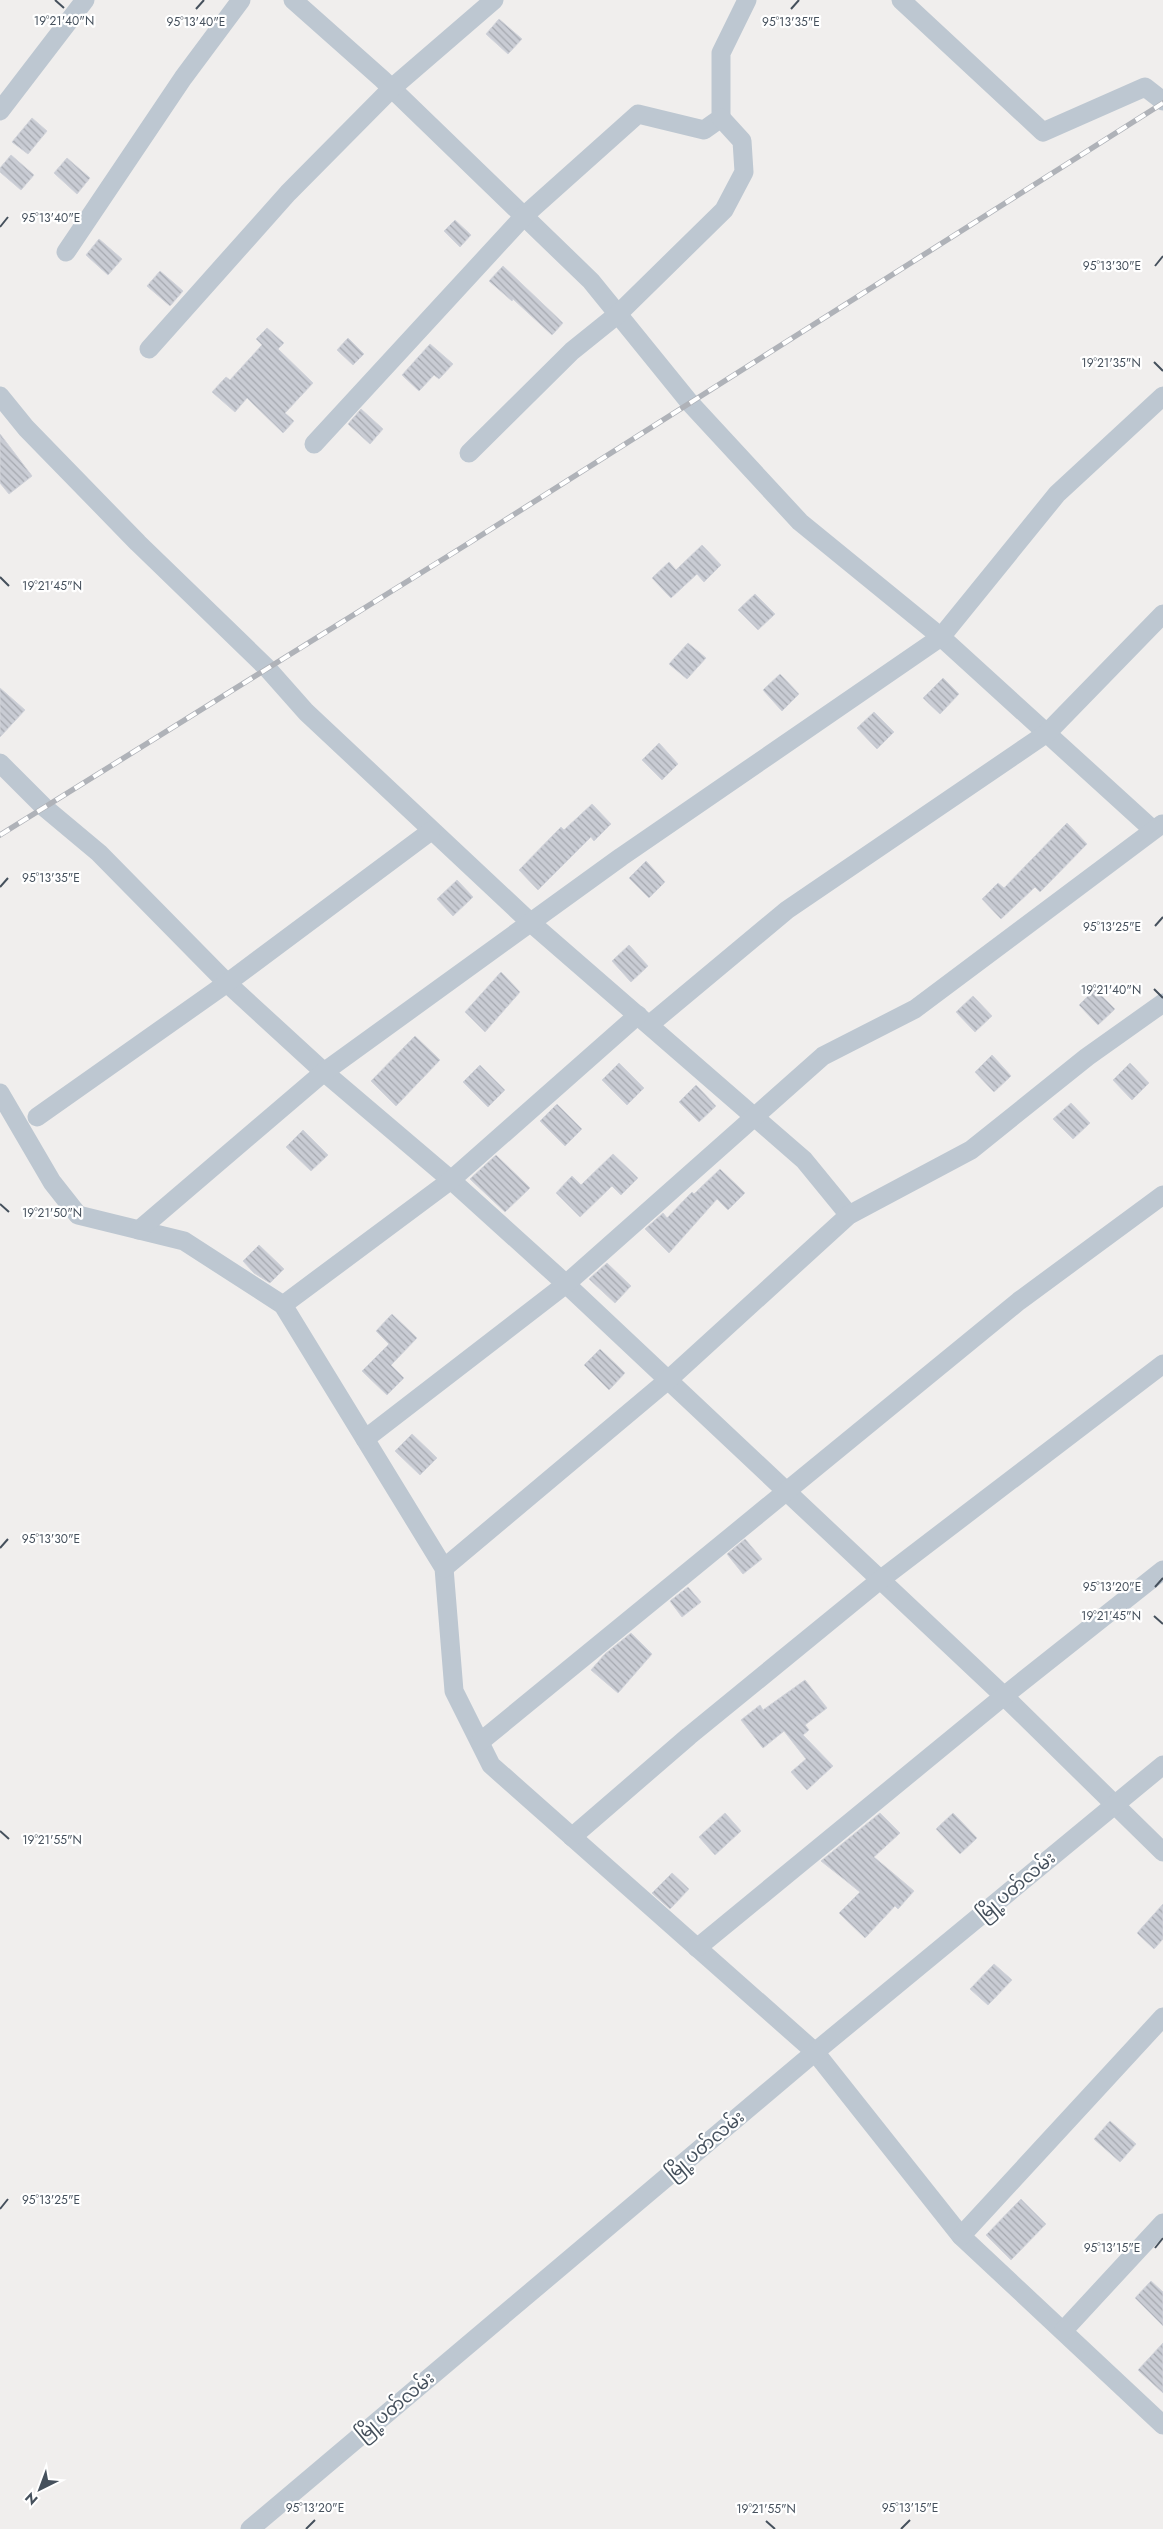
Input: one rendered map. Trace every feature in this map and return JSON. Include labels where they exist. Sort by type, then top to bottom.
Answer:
[{"type":"street","points":[[0,111],[85,0]]},
{"type":"street","points":[[66,252],[183,78],[241,0]]},
{"type":"street","points":[[293,0],[392,88],[591,281],[690,403],[800,522],[941,637],[1047,733],[1158,826],[915,1009],[823,1056],[566,1284],[365,1439]]},
{"type":"street","points":[[149,349],[288,193],[392,88],[494,0]]},
{"type":"street","points":[[469,453],[572,351],[618,314],[724,210],[744,172],[742,141],[721,118],[721,53],[747,0]]},
{"type":"street","points":[[901,0],[1043,132],[1145,87],[1163,100]]},
{"type":"street","points":[[314,444],[525,215],[638,114],[704,130],[721,118]]},
{"type":"street","points":[[0,396],[26,428],[138,543],[267,668],[306,712],[530,922],[804,1160],[849,1215]]},
{"type":"street","points":[[139,1230],[324,1072],[530,922],[941,637],[1057,494],[1163,396]]},
{"type":"street","points":[[283,1305],[451,1180],[644,1020],[787,910],[1047,733],[1163,614]]},
{"type":"street","points":[[0,763],[44,807],[99,853],[227,983],[324,1072],[451,1180],[566,1284],[1004,1696],[1163,1852]]},
{"type":"street","points":[[37,1117],[227,983],[431,831]]},
{"type":"street","points":[[444,1568],[668,1380],[849,1215],[971,1150],[1087,1056],[1163,1003]]},
{"type":"street","points":[[0,1093],[52,1182],[78,1215],[184,1241],[283,1305],[444,1568],[454,1691],[491,1765],[815,2052],[961,2236],[1163,2425]]},
{"type":"street","points":[[480,1742],[785,1490],[1019,1301],[1163,1194]]},
{"type":"street","points":[[572,1836],[689,1736],[880,1580],[1163,1364]]},
{"type":"street","points":[[697,1948],[1004,1696],[1163,1570]]},
{"type":"street","name":"မြို့ပတ်လမ်း","points":[[250,2529],[815,2052],[1163,1765]]},
{"type":"street","points":[[961,2236],[1163,2017]]},
{"type":"street","points":[[1063,2331],[1163,2223]]},
{"type":"building","points":[[499,19],[522,39],[508,54],[486,34]]},
{"type":"building","points":[[32,118],[47,131],[28,154],[12,142]]},
{"type":"building","points":[[11,155],[34,175],[21,190],[0,172],[0,168]]},
{"type":"building","points":[[67,158],[90,178],[77,194],[54,173]]},
{"type":"building","points":[[455,220],[471,235],[460,247],[444,231]]},
{"type":"building","points":[[99,239],[122,259],[108,275],[86,255]]},
{"type":"building","points":[[503,266],[563,323],[552,335],[513,299],[512,301],[489,281]]},
{"type":"building","points":[[160,271],[183,291],[170,306],[147,286]]},
{"type":"building","points":[[267,328],[284,343],[278,349],[313,383],[285,413],[294,421],[283,433],[247,398],[235,412],[212,392],[226,377],[230,380],[262,345],[256,339]]},
{"type":"building","points":[[348,338],[364,354],[353,365],[337,350]]},
{"type":"building","points":[[430,344],[453,364],[439,379],[434,375],[419,391],[402,375]]},
{"type":"building","points":[[361,409],[383,429],[370,444],[348,424]]},
{"type":"building","points":[[0,434],[32,476],[9,494],[0,483]]},
{"type":"building","points":[[702,545],[721,565],[704,582],[697,574],[671,598],[652,578],[669,562],[676,570]]},
{"type":"building","points":[[755,594],[775,614],[758,630],[738,610]]},
{"type":"building","points":[[688,643],[706,658],[687,679],[669,664]]},
{"type":"building","points":[[780,674],[799,694],[782,711],[763,690]]},
{"type":"building","points":[[943,678],[959,694],[940,714],[923,698]]},
{"type":"building","points":[[0,688],[25,710],[0,737]]},
{"type":"building","points":[[874,712],[894,732],[877,749],[857,728]]},
{"type":"building","points":[[659,743],[678,764],[662,780],[642,760]]},
{"type":"building","points":[[592,804],[611,824],[594,841],[591,837],[538,890],[519,870],[561,827],[564,830]]},
{"type":"building","points":[[1067,823],[1087,844],[1040,892],[1035,887],[1001,919],[982,899],[998,883],[1004,888]]},
{"type":"building","points":[[646,861],[665,882],[649,898],[629,878]]},
{"type":"building","points":[[457,880],[473,897],[453,916],[437,899]]},
{"type":"building","points":[[629,945],[648,966],[631,982],[612,961]]},
{"type":"building","points":[[501,972],[520,992],[485,1032],[465,1012]]},
{"type":"building","points":[[1095,989],[1115,1009],[1098,1025],[1079,1005]]},
{"type":"building","points":[[973,996],[992,1016],[975,1032],[956,1012]]},
{"type":"building","points":[[415,1036],[440,1060],[396,1106],[371,1081]]},
{"type":"building","points":[[992,1055],[1011,1076],[994,1092],[975,1072]]},
{"type":"building","points":[[619,1063],[644,1088],[627,1105],[602,1080]]},
{"type":"building","points":[[1130,1063],[1149,1083],[1132,1100],[1113,1080]]},
{"type":"building","points":[[480,1065],[505,1090],[488,1107],[463,1082]]},
{"type":"building","points":[[696,1085],[716,1106],[699,1122],[679,1102]]},
{"type":"building","points":[[1071,1103],[1090,1123],[1073,1139],[1053,1119]]},
{"type":"building","points":[[557,1104],[582,1129],[565,1146],[540,1121]]},
{"type":"building","points":[[303,1130],[328,1155],[311,1171],[286,1147]]},
{"type":"building","points":[[613,1154],[638,1178],[621,1195],[612,1186],[580,1217],[556,1193],[572,1176],[581,1185]]},
{"type":"building","points":[[496,1155],[530,1188],[505,1212],[470,1179]]},
{"type":"building","points":[[720,1169],[745,1193],[728,1210],[717,1199],[669,1253],[645,1229],[663,1213],[667,1218],[692,1192],[694,1194]]},
{"type":"building","points":[[259,1245],[284,1269],[270,1283],[254,1273],[243,1261]]},
{"type":"building","points":[[607,1263],[631,1286],[615,1303],[589,1279]]},
{"type":"building","points":[[392,1314],[417,1338],[391,1365],[404,1378],[387,1395],[362,1371],[389,1344],[376,1331]]},
{"type":"building","points":[[600,1349],[625,1373],[609,1390],[584,1365]]},
{"type":"building","points":[[412,1434],[437,1458],[420,1475],[395,1451]]},
{"type":"building","points":[[745,1539],[762,1559],[743,1574],[727,1554]]},
{"type":"building","points":[[688,1587],[701,1602],[682,1617],[670,1601]]},
{"type":"building","points":[[631,1633],[652,1654],[618,1693],[591,1670],[605,1654]]},
{"type":"building","points":[[805,1680],[827,1708],[805,1725],[809,1730],[803,1735],[833,1766],[807,1790],[791,1772],[806,1759],[784,1731],[763,1748],[741,1720],[760,1705],[763,1710]]},
{"type":"building","points":[[725,1813],[741,1831],[715,1855],[699,1837]]},
{"type":"building","points":[[880,1813],[900,1833],[874,1857],[914,1891],[898,1909],[895,1906],[865,1938],[839,1913],[860,1892],[821,1861]]},
{"type":"building","points":[[953,1813],[977,1838],[960,1854],[936,1829]]},
{"type":"building","points":[[672,1873],[689,1889],[670,1909],[652,1893]]},
{"type":"building","points":[[1163,1904],[1163,1939],[1154,1949],[1137,1933]]},
{"type":"building","points":[[994,1964],[1012,1980],[988,2005],[970,1989]]},
{"type":"building","points":[[1110,2121],[1136,2144],[1120,2162],[1094,2139]]},
{"type":"building","points":[[1021,2199],[1046,2224],[1011,2260],[986,2235]]},
{"type":"building","points":[[1151,2281],[1163,2292],[1163,2326],[1135,2298]]},
{"type":"building","points":[[1163,2343],[1163,2393],[1138,2370]]},
{"type":"railway","points":[[0,835],[469,543],[1163,103]]}]
